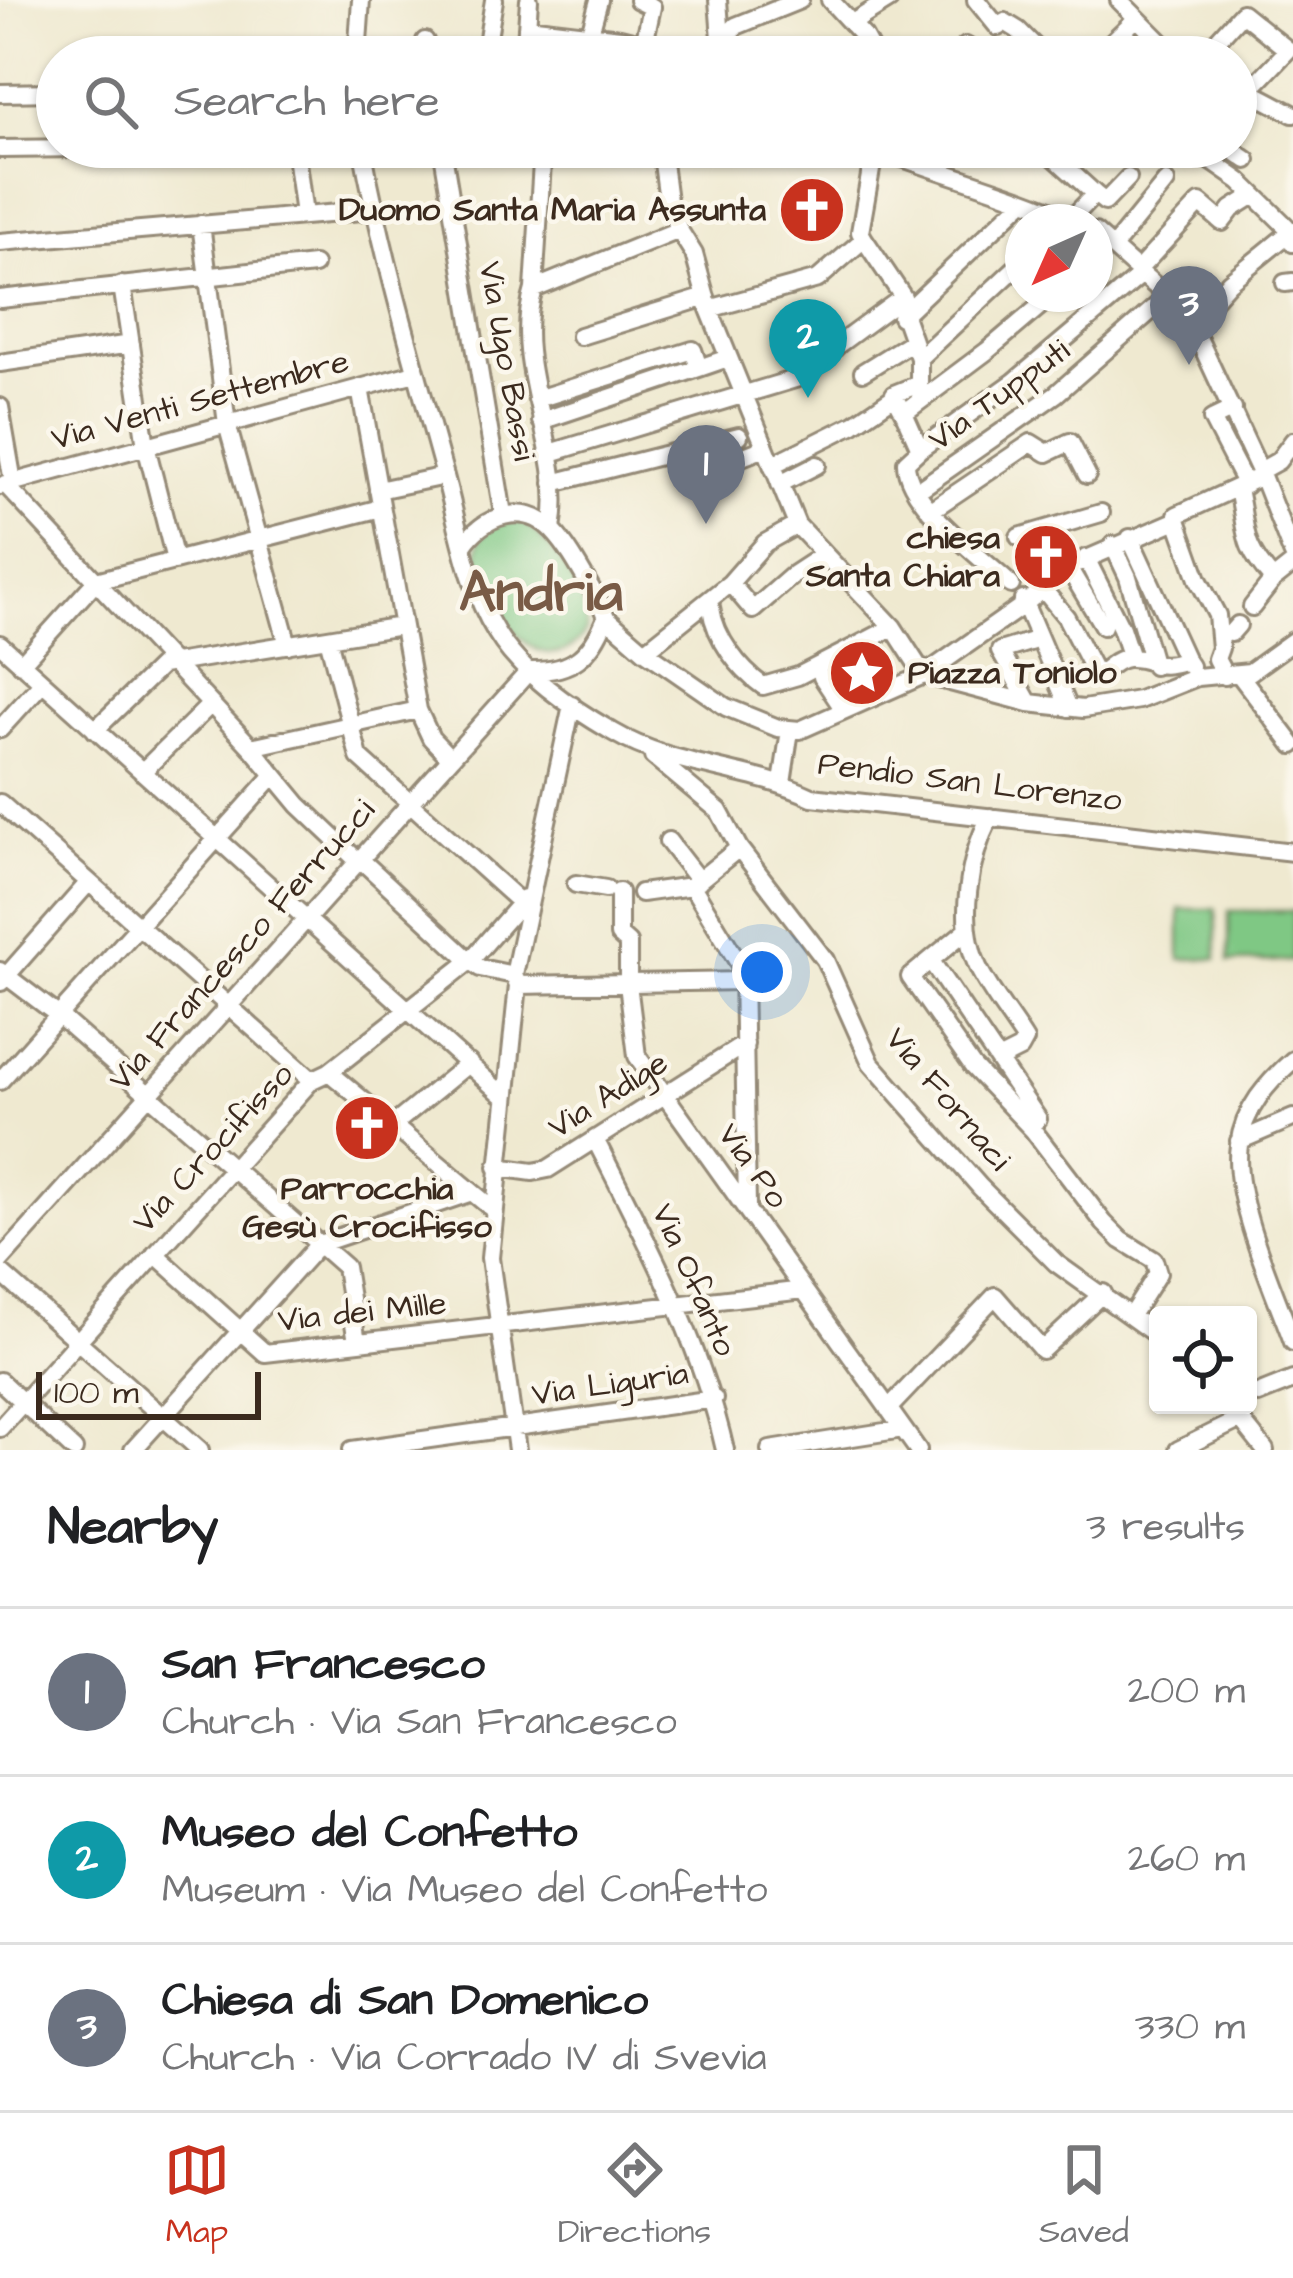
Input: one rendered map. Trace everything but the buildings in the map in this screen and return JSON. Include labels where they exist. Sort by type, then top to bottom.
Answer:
[{"type":"street","points":[[358,36],[361,0]]},
{"type":"street","points":[[488,36],[494,0]]},
{"type":"street","points":[[526,36],[530,0]]},
{"type":"street","points":[[590,33],[599,0]]},
{"type":"street","points":[[638,0],[652,7],[646,36]]},
{"type":"street","points":[[718,0],[721,36]]},
{"type":"street","points":[[830,0],[861,36]]},
{"type":"street","points":[[852,22],[889,0]]},
{"type":"street","points":[[976,0],[998,27],[1005,22],[1023,36]]},
{"type":"street","points":[[1119,0],[1151,36]]},
{"type":"street","points":[[725,36],[754,16],[791,1]]},
{"type":"street","points":[[1221,36],[1242,13],[1288,50],[1257,76]]},
{"type":"street","points":[[1118,36],[1136,19]]},
{"type":"street","points":[[527,24],[605,36]]},
{"type":"street","points":[[0,93],[36,92]]},
{"type":"street","points":[[1257,97],[1292,113]]},
{"type":"street","points":[[0,149],[36,149]]},
{"type":"street","points":[[298,168],[304,215]]},
{"type":"street","points":[[366,168],[471,579],[494,630],[516,661],[572,705],[644,747]]},
{"type":"street","name":"Via Ugo Bassi","points":[[445,168],[503,514]]},
{"type":"street","points":[[542,168],[534,289],[527,311],[556,507],[552,529]]},
{"type":"street","points":[[664,168],[668,201],[694,254],[743,398],[797,525],[893,627],[924,675],[1029,703],[1070,708],[1139,700],[1197,677],[1232,675],[1271,658],[1293,640]]},
{"type":"street","points":[[871,168],[860,232],[902,297],[901,317],[916,349],[920,392]]},
{"type":"street","points":[[936,168],[1029,204]]},
{"type":"street","points":[[1068,168],[1105,202],[1128,178]]},
{"type":"street","points":[[1187,314],[1213,299],[1229,281],[1291,236],[1286,226],[1222,168]]},
{"type":"street","points":[[1113,232],[1166,182]]},
{"type":"street","points":[[1083,204],[1095,194]]},
{"type":"street","points":[[1011,585],[930,512],[906,471],[906,462],[1014,382],[1140,272],[1200,203],[1222,222],[1254,195]]},
{"type":"street","points":[[901,317],[1022,201]]},
{"type":"street","points":[[0,242],[374,210]]},
{"type":"street","points":[[201,224],[227,424],[287,645]]},
{"type":"street","points":[[534,289],[679,230]]},
{"type":"street","points":[[580,335],[818,279],[864,239]]},
{"type":"street","points":[[1113,251],[1187,314],[1233,409],[1252,481],[1245,544],[1273,580]]},
{"type":"street","points":[[0,299],[314,265]]},
{"type":"street","points":[[863,372],[916,349],[1005,276]]},
{"type":"street","points":[[122,285],[146,446],[175,560]]},
{"type":"street","name":"Via Tupputi","points":[[916,491],[1002,436],[1168,296]]},
{"type":"street","points":[[548,454],[805,376],[828,352],[902,297]]},
{"type":"street","points":[[703,477],[700,469],[769,456],[900,404],[1029,312]]},
{"type":"street","points":[[0,363],[131,344]]},
{"type":"street","points":[[537,399],[693,350],[699,368]]},
{"type":"street","points":[[541,421],[728,358]]},
{"type":"street","name":"Via Venti Settembre","points":[[6,484],[415,373]]},
{"type":"street","points":[[360,388],[418,710],[431,738],[450,758]]},
{"type":"street","points":[[900,404],[920,449]]},
{"type":"street","points":[[0,406],[6,484],[251,746],[299,805],[470,961],[516,980],[744,981]]},
{"type":"street","points":[[553,483],[739,436]]},
{"type":"street","points":[[1002,436],[1014,454]]},
{"type":"street","points":[[1293,441],[1278,461],[1252,481],[1177,515],[1198,579],[1228,638],[1216,659],[1293,745]]},
{"type":"street","points":[[930,512],[1031,443],[1047,453],[1070,442],[1087,475]]},
{"type":"street","points":[[780,484],[817,465]]},
{"type":"street","points":[[21,664],[96,581],[259,538],[445,476]]},
{"type":"street","points":[[1252,481],[1270,503],[1293,555]]},
{"type":"street","points":[[1270,503],[1293,502]]},
{"type":"street","points":[[1019,537],[1101,513]]},
{"type":"street","points":[[463,546],[473,530],[503,514],[521,514],[552,529],[606,617],[645,651],[726,707],[790,730],[809,728],[924,675],[1068,567],[1177,520]]},
{"type":"street","points":[[645,651],[730,583],[765,543],[797,525]]},
{"type":"street","points":[[1122,542],[1197,677]]},
{"type":"street","points":[[1122,542],[1154,666]]},
{"type":"street","points":[[730,583],[753,610],[823,555]]},
{"type":"street","points":[[1086,558],[1106,630],[1126,658],[1167,667],[1186,660]]},
{"type":"street","points":[[1252,607],[1293,564]]},
{"type":"street","points":[[1068,567],[1081,587],[1099,601],[1126,658]]},
{"type":"street","points":[[1060,609],[1081,587]]},
{"type":"street","points":[[1042,588],[1060,609],[1079,682],[1070,708]]},
{"type":"street","points":[[1024,602],[1039,640],[1079,682]]},
{"type":"street","points":[[711,608],[712,620],[731,654],[763,686],[818,672],[893,627]]},
{"type":"street","points":[[529,671],[557,671],[581,657],[598,637],[606,617]]},
{"type":"street","points":[[95,730],[162,665],[401,626]]},
{"type":"street","points":[[328,638],[359,758],[525,899]]},
{"type":"street","points":[[1029,703],[1000,651],[1039,640]]},
{"type":"street","points":[[0,644],[505,1097]]},
{"type":"street","points":[[1079,682],[1126,658]]},
{"type":"street","name":"Via Francesco Ferrucci","points":[[0,1261],[529,671]]},
{"type":"street","points":[[818,672],[844,710]]},
{"type":"street","points":[[0,729],[42,683]]},
{"type":"street","points":[[142,772],[211,704]]},
{"type":"street","points":[[517,1450],[490,1258],[525,899],[572,705]]},
{"type":"street","points":[[251,746],[418,710]]},
{"type":"street","points":[[782,783],[790,730]]},
{"type":"street","name":"Via Fornaci","points":[[644,747],[719,811],[739,848],[825,960],[872,1063],[980,1187],[1056,1262],[1149,1328]]},
{"type":"street","name":"Pendio San Lorenzo","points":[[644,747],[782,783],[812,797],[1293,852]]},
{"type":"street","points":[[0,1081],[274,775]]},
{"type":"street","points":[[0,803],[227,1007],[392,1126],[494,1210]]},
{"type":"street","points":[[990,817],[972,862],[968,929],[979,968],[1025,1040],[998,1060]]},
{"type":"street","points":[[668,841],[743,970],[747,1209]]},
{"type":"street","points":[[640,893],[696,883],[739,848]]},
{"type":"street","points":[[88,882],[2,976],[58,1016],[345,1267],[357,1342]]},
{"type":"street","name":"Via Po","points":[[576,884],[612,890],[619,934],[628,944],[637,1056],[918,1450]]},
{"type":"street","name":"Via Crocifisso","points":[[0,1428],[231,1167],[321,1076],[470,961],[525,899]]},
{"type":"street","points":[[968,929],[910,977],[973,1066],[1030,1126],[1104,1223],[1159,1266],[1132,1314]]},
{"type":"street","points":[[932,961],[1038,1119],[1030,1126]]},
{"type":"street","name":"Via Adige","points":[[497,1167],[532,1172],[548,1168],[745,1044]]},
{"type":"street","points":[[1293,1060],[1267,1083],[1246,1118],[1239,1141],[1240,1179],[1255,1237],[1293,1342]]},
{"type":"street","points":[[392,1126],[469,1063]]},
{"type":"street","points":[[1239,1141],[1293,1118]]},
{"type":"street","name":"Via Ofanto","points":[[595,1139],[678,1304],[714,1399],[725,1450]]},
{"type":"street","points":[[133,1450],[320,1244],[472,1192]]},
{"type":"street","points":[[155,1255],[241,1331]]},
{"type":"street","points":[[0,1272],[200,1450]]},
{"type":"street","name":"Via dei Mille","points":[[241,1331],[265,1353],[804,1290]]},
{"type":"street","points":[[888,1409],[995,1296],[1042,1350],[1103,1293]]},
{"type":"street","points":[[1258,1394],[1293,1380]]},
{"type":"street","points":[[0,1381],[74,1450]]},
{"type":"street","name":"Via Liguria","points":[[352,1450],[714,1399]]},
{"type":"street","points":[[1178,1450],[1232,1414]]},
{"type":"street","points":[[1237,1414],[1265,1450]]},
{"type":"street","points":[[770,1450],[864,1442],[903,1429]]},
{"type":"green space","points":[[516,520],[553,551],[583,601],[586,631],[567,650],[547,653],[526,643],[508,625],[483,576],[478,553],[482,536],[493,526]]},
{"type":"green space","points":[[1180,909],[1216,909],[1217,959],[1180,959]]},
{"type":"green space","points":[[1229,911],[1293,911],[1293,961],[1229,962]]},
{"type":"place","name":"Duomo Santa Maria Assunta","points":[[812,210]]},
{"type":"place","name":"Chiesa di San Domenico","points":[[1189,365]]},
{"type":"place","name":"Museo del Confetto","points":[[808,398]]},
{"type":"place","name":"San Francesco","points":[[706,524]]},
{"type":"place","name":"chiesa Santa Chiara","points":[[1046,557]]},
{"type":"place","name":"Piazza Toniolo","points":[[862,673]]},
{"type":"place","name":"Parrocchia Gesù Crocifisso","points":[[367,1128]]},
{"type":"district","name":"Andria","points":[[541,593]]}]
